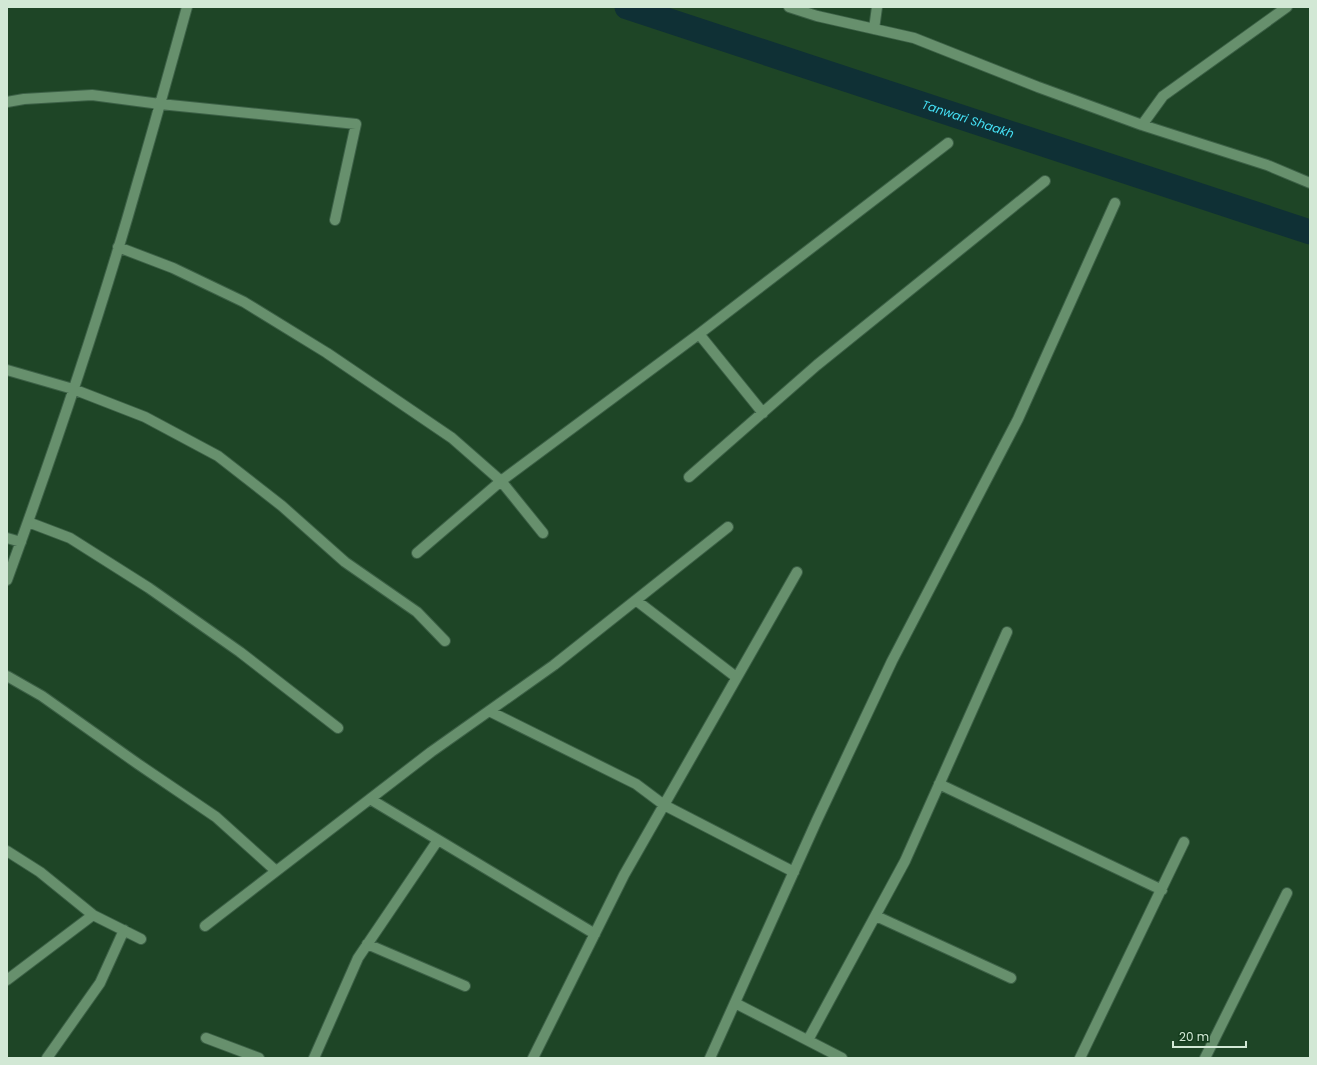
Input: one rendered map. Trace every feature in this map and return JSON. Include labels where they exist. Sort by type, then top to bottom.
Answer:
[{"type":"street","points":[[7,580],[73,388],[118,247],[187,7]]},
{"type":"street","points":[[789,7],[817,16],[914,38],[1038,87],[1142,125],[1267,165],[1310,183]]},
{"type":"street","points":[[874,29],[877,7]]},
{"type":"street","points":[[1142,125],[1163,96],[1287,7]]},
{"type":"street","points":[[7,102],[24,99],[92,95],[160,104],[356,124],[335,220]]},
{"type":"street","points":[[417,553],[501,481],[699,334],[948,143]]},
{"type":"street","points":[[689,477],[817,366],[1045,181]]},
{"type":"street","points":[[710,1058],[892,661],[1018,419],[1115,203]]},
{"type":"street","points":[[118,247],[173,268],[244,302],[308,341],[452,438],[501,481],[543,533]]},
{"type":"street","points":[[699,334],[763,413]]},
{"type":"street","points":[[7,370],[73,388],[145,417],[218,456],[282,506],[345,562],[417,612],[445,641]]},
{"type":"street","points":[[28,522],[70,538],[149,588],[240,652],[338,728]]},
{"type":"street","points":[[205,926],[370,799],[488,711],[554,665],[728,526]]},
{"type":"street","points":[[7,538],[21,542]]},
{"type":"street","points":[[533,1058],[624,875],[797,572]]},
{"type":"street","points":[[637,600],[736,677]]},
{"type":"street","points":[[808,1040],[905,861],[1007,632]]},
{"type":"street","points":[[7,676],[42,696],[216,817],[276,871]]},
{"type":"street","points":[[488,711],[636,784],[664,805],[794,872]]},
{"type":"street","points":[[939,784],[1162,890]]},
{"type":"street","points":[[370,799],[595,934]]},
{"type":"street","points":[[314,1058],[358,958],[438,840]]},
{"type":"street","points":[[1080,1058],[1184,842]]},
{"type":"street","points":[[7,851],[40,872],[92,915],[141,939]]},
{"type":"street","points":[[1205,1058],[1287,893]]},
{"type":"street","points":[[7,980],[92,915]]},
{"type":"street","points":[[876,916],[1011,978]]},
{"type":"street","points":[[47,1058],[100,983],[124,930]]},
{"type":"street","points":[[367,944],[465,986]]},
{"type":"street","points":[[734,1003],[842,1058]]},
{"type":"street","points":[[206,1038],[259,1058]]},
{"type":"waterway","name":"Tanwari Shaakh","points":[[627,7],[1310,232]]}]
